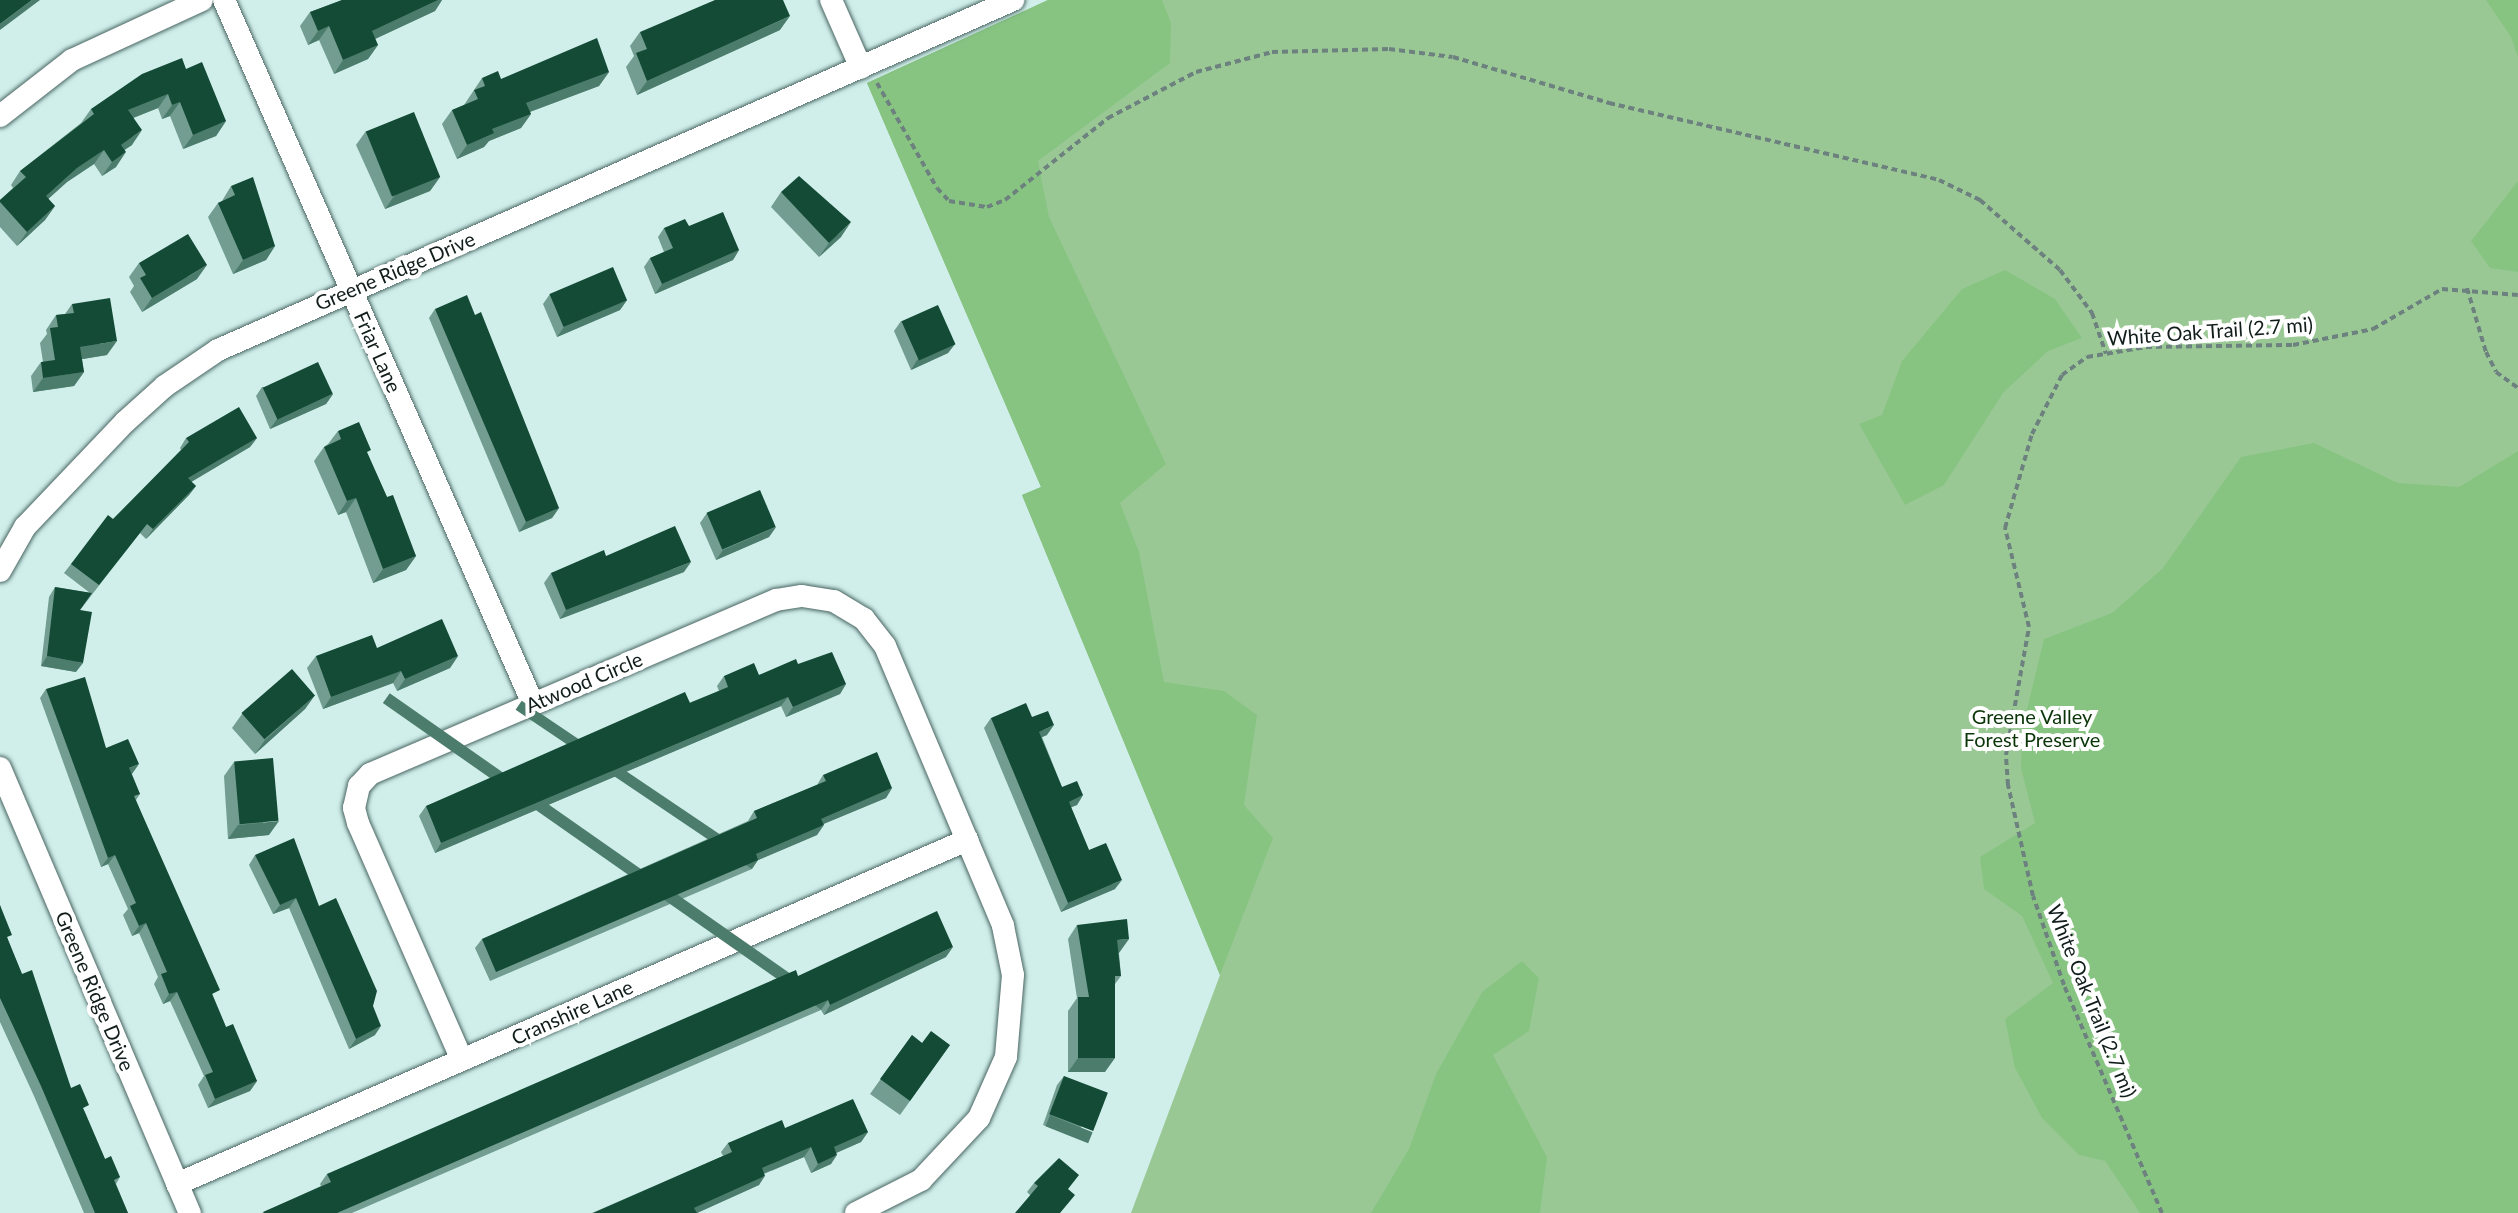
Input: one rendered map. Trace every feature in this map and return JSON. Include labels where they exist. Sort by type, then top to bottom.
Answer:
[{"type":"street","points":[[0,116],[72,60],[202,0]]},
{"type":"street","name":"Friar Lane","points":[[224,0],[533,704]]},
{"type":"street","points":[[831,0],[861,68]]},
{"type":"street","name":"Greene Ridge Drive","points":[[0,571],[25,527],[165,386],[218,350],[1013,0]]},
{"type":"street","name":"Atwood Circle","points":[[462,1060],[358,823],[355,795],[370,774],[776,600],[802,596],[834,601],[864,619],[885,646],[1009,948],[1014,1006],[1006,1057],[986,1107],[956,1147],[921,1180],[856,1213]]},
{"type":"street","name":"Greene Ridge Drive","points":[[0,768],[190,1213]]},
{"type":"street","name":"Cranshire Lane","points":[[177,1184],[967,840]]},
{"type":"path","points":[[861,68],[882,88],[937,188],[949,201],[987,207],[1005,200],[1108,118],[1196,72],[1272,52],[1299,50],[1389,49],[1453,57],[1609,103],[1939,180],[1980,200],[2060,270],[2092,313],[2106,354]]},
{"type":"path","points":[[2467,288],[2486,352],[2496,372],[2518,388]]},
{"type":"path","name":"White Oak Trail (2.7 mi)","points":[[2162,1213],[2049,941],[2017,831],[2006,755],[2029,627],[2005,528],[2032,434],[2062,375],[2087,357],[2146,347],[2293,345],[2373,329],[2442,289],[2467,288],[2518,295]]},
{"type":"green space","name":"Greene Valley Forest Preserve","points":[[1048,0],[2518,0],[2518,1213],[1131,1213],[1220,975],[1022,495],[1041,487],[867,83]]},
{"type":"green space","points":[[1048,0],[1162,0],[1171,23],[1170,63],[1038,161],[1049,217],[1166,464],[1120,503],[1139,552],[1164,682],[1224,691],[1257,715],[1244,805],[1273,838],[1220,975],[1022,495],[1041,487],[867,83]]},
{"type":"green space","points":[[2486,0],[2518,0],[2518,57],[2511,37]]},
{"type":"green space","points":[[2518,181],[2518,272],[2490,268],[2471,241]]},
{"type":"green space","points":[[2005,270],[2055,299],[2082,338],[2048,351],[2003,393],[1944,485],[1905,505],[1859,424],[1882,415],[1902,361],[1962,289]]},
{"type":"green space","points":[[2314,443],[2398,483],[2459,487],[2518,451],[2518,1213],[2140,1213],[2105,1161],[2079,1155],[2042,1118],[2015,1068],[2005,1019],[2053,983],[2022,916],[1984,889],[1980,857],[2035,823],[2021,768],[2022,730],[2044,639],[2112,613],[2163,568],[2241,457]]},
{"type":"green space","points":[[1522,961],[1539,978],[1529,1031],[1493,1055],[1547,1157],[1540,1213],[1371,1213],[1409,1149],[1436,1074],[1482,992]]},
{"type":"building","points":[[0,0],[32,0],[0,24]]},
{"type":"building","points":[[342,0],[438,0],[372,31],[378,45],[343,60],[329,26],[318,31],[310,12]]},
{"type":"building","points":[[715,0],[783,0],[790,16],[647,81],[636,53],[647,49],[640,32]]},
{"type":"building","points":[[597,38],[609,72],[526,103],[531,114],[492,129],[494,133],[467,145],[452,110],[478,99],[474,90],[485,86],[482,78],[498,71],[501,79]]},
{"type":"building","points":[[182,58],[186,69],[202,62],[226,121],[193,135],[180,102],[172,105],[168,94],[128,110],[142,130],[121,145],[126,152],[112,162],[104,150],[77,168],[46,196],[55,206],[27,232],[0,202],[26,177],[20,171],[94,114],[91,109],[142,74]]},
{"type":"building","points":[[414,112],[440,177],[392,196],[366,131]]},
{"type":"building","points":[[799,176],[851,222],[829,243],[781,192]]},
{"type":"building","points":[[253,177],[275,246],[243,260],[218,203],[235,195],[231,186]]},
{"type":"building","points":[[723,212],[739,250],[662,284],[650,258],[673,248],[664,228],[685,219],[689,226]]},
{"type":"building","points":[[188,234],[207,265],[152,298],[140,278],[146,275],[139,263]]},
{"type":"building","points":[[613,267],[627,300],[564,327],[549,294]]},
{"type":"building","points":[[467,295],[475,315],[481,312],[559,508],[526,522],[435,309]]},
{"type":"building","points":[[110,298],[117,341],[80,347],[84,372],[43,378],[41,362],[55,360],[50,328],[58,327],[56,315],[74,313],[72,304]]},
{"type":"building","points":[[938,305],[955,344],[919,361],[901,321]]},
{"type":"building","points":[[318,362],[333,394],[278,420],[263,388]]},
{"type":"building","points":[[239,407],[257,438],[188,478],[196,486],[153,529],[147,524],[99,585],[71,564],[108,515],[113,519],[189,442],[186,438]]},
{"type":"building","points":[[359,422],[371,450],[367,452],[387,497],[393,495],[416,556],[383,569],[356,498],[347,501],[324,447],[341,439],[338,431]]},
{"type":"building","points":[[760,490],[776,527],[722,549],[707,513]]},
{"type":"building","points":[[675,526],[691,562],[566,610],[551,573],[604,550],[606,556]]},
{"type":"building","points":[[55,587],[92,593],[80,610],[92,612],[83,663],[47,656]]},
{"type":"building","points":[[442,619],[458,656],[405,679],[401,671],[331,697],[316,656],[372,635],[377,648]]},
{"type":"building","points":[[832,652],[846,684],[793,707],[788,697],[441,843],[426,806],[685,692],[690,703],[728,687],[724,676],[754,663],[759,675],[796,659],[798,664]]},
{"type":"building","points":[[292,669],[315,695],[264,739],[241,713]]},
{"type":"building","points":[[85,677],[106,748],[128,739],[139,764],[129,768],[140,794],[134,796],[220,990],[212,994],[226,1027],[233,1024],[257,1081],[215,1099],[205,1075],[213,1072],[177,992],[169,994],[161,974],[167,972],[146,923],[139,926],[130,906],[136,903],[115,855],[108,858],[46,689]]},
{"type":"building","points":[[1026,703],[1032,717],[1048,711],[1054,725],[1039,732],[1062,787],[1077,781],[1083,795],[1069,802],[1089,850],[1106,843],[1122,880],[1068,903],[991,718]]},
{"type":"building","points":[[877,752],[892,788],[821,819],[824,825],[756,854],[758,860],[496,972],[482,939],[757,818],[754,811],[826,781],[823,775]]},
{"type":"building","points":[[273,758],[278,821],[240,824],[234,761]]},
{"type":"building","points":[[294,838],[319,906],[336,898],[377,991],[373,1006],[381,1026],[356,1039],[296,898],[280,905],[255,855]]},
{"type":"building","points":[[0,905],[12,935],[7,937],[22,974],[32,970],[71,1088],[80,1084],[89,1105],[83,1108],[105,1159],[111,1156],[120,1177],[114,1180],[128,1213],[95,1213],[0,998]]},
{"type":"building","points":[[937,911],[953,947],[830,1005],[828,1000],[337,1213],[263,1212],[331,1182],[327,1174],[796,970],[798,976]]},
{"type":"building","points":[[1127,919],[1129,939],[1117,940],[1121,976],[1115,976],[1115,1058],[1078,1058],[1078,997],[1089,997],[1077,925]]},
{"type":"building","points":[[931,1031],[950,1045],[910,1101],[880,1079],[912,1035],[922,1043]]},
{"type":"building","points":[[1064,1076],[1108,1093],[1093,1131],[1049,1114]]},
{"type":"building","points":[[853,1099],[868,1132],[834,1147],[837,1155],[818,1164],[811,1147],[762,1168],[765,1176],[694,1208],[697,1213],[593,1213],[732,1152],[728,1143],[782,1120],[785,1128]]},
{"type":"building","points":[[1059,1158],[1079,1175],[1068,1189],[1075,1195],[1060,1213],[1015,1213],[1038,1186],[1034,1183]]}]
